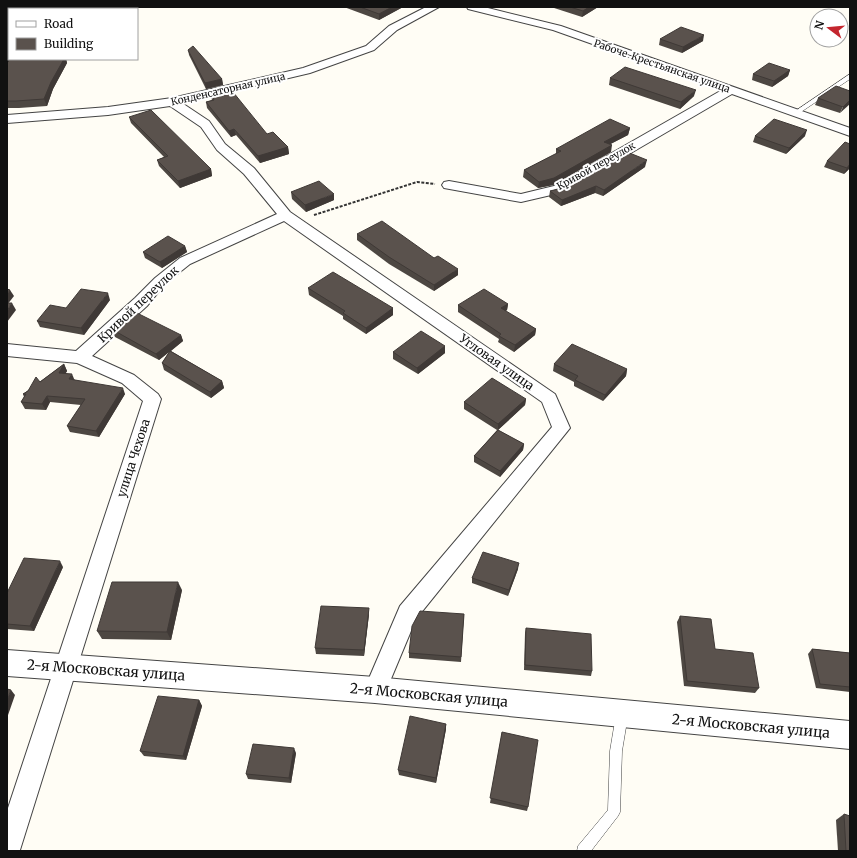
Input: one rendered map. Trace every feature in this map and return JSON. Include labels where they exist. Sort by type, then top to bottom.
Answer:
[{"type":"street","name":"Конденсаторная улица","points":[[7,119],[108,111],[172,102],[306,71],[370,48],[393,28],[434,7]]},
{"type":"street","name":"Рабоче-Крестьянская улица","points":[[472,7],[557,28],[850,132]]},
{"type":"street","name":"Кривой переулок","points":[[449,185],[521,198],[559,189],[731,90]]},
{"type":"street","name":"Угловая улица","points":[[172,102],[205,124],[221,147],[249,171],[285,215],[549,398],[561,428],[408,614],[375,690]]},
{"type":"street","name":"Кривой переулок","points":[[80,357],[141,302],[160,280],[185,262],[285,215]]},
{"type":"street","name":"улица Чехова","points":[[7,350],[80,357],[128,379],[152,399],[66,667]]},
{"type":"street","name":"2-я Московская улица","points":[[7,663],[375,690],[850,735]]},
{"type":"street","points":[[7,850],[66,667]]},
{"type":"lane","points":[[796,113],[850,76]]},
{"type":"lane","points":[[583,851],[614,812],[616,751],[622,713]]},
{"type":"path","points":[[285,215],[321,214],[417,182],[449,185]]},
{"type":"building","points":[[66,7],[96,7],[95,8],[65,8]]},
{"type":"building","points":[[360,7],[392,7],[379,14]]},
{"type":"building","points":[[570,7],[589,7],[583,11]]},
{"type":"building","points":[[681,27],[704,35],[683,47],[660,39]]},
{"type":"building","points":[[7,37],[8,37],[8,51]]},
{"type":"building","points":[[193,46],[222,79],[205,83],[188,50]]},
{"type":"building","points":[[7,54],[8,60],[63,60],[51,82],[44,99],[16,101],[7,101],[7,62],[9,61],[7,61]]},
{"type":"building","points":[[769,63],[790,70],[774,81],[753,74]]},
{"type":"building","points":[[625,67],[696,90],[681,102],[610,78]]},
{"type":"building","points":[[836,86],[850,91],[850,100],[843,107],[818,98]]},
{"type":"building","points":[[229,87],[267,134],[273,132],[288,147],[258,156],[234,129],[229,131],[206,102],[214,100],[210,92]]},
{"type":"building","points":[[151,110],[211,169],[178,181],[157,160],[168,156],[129,117]]},
{"type":"building","points":[[610,119],[630,128],[604,142],[612,145],[554,178],[539,182],[524,170],[561,151],[556,149]]},
{"type":"building","points":[[774,119],[807,130],[789,148],[755,136]]},
{"type":"building","points":[[845,142],[850,144],[850,164],[847,168],[827,161]]},
{"type":"building","points":[[627,152],[647,160],[604,190],[596,186],[562,200],[550,191],[566,187]]},
{"type":"building","points":[[319,181],[334,194],[305,205],[291,192]]},
{"type":"building","points":[[382,221],[434,258],[438,256],[458,269],[434,285],[389,257],[357,234]]},
{"type":"building","points":[[168,236],[185,246],[160,262],[143,252]]},
{"type":"building","points":[[333,272],[393,308],[366,328],[343,313],[345,311],[308,288]]},
{"type":"building","points":[[81,289],[108,293],[81,328],[37,321],[50,305],[66,308]]},
{"type":"building","points":[[484,289],[508,304],[501,308],[536,329],[515,345],[499,336],[501,334],[458,305]]},
{"type":"building","points":[[7,303],[12,303],[7,311]]},
{"type":"building","points":[[135,312],[181,335],[156,354],[113,330]]},
{"type":"building","points":[[421,331],[445,346],[417,368],[393,352]]},
{"type":"building","points":[[572,344],[627,369],[605,395],[575,380],[578,376],[554,364]]},
{"type":"building","points":[[170,351],[222,381],[210,392],[162,363]]},
{"type":"building","points":[[64,364],[59,373],[72,374],[69,379],[123,388],[96,431],[67,426],[85,399],[47,396],[42,404],[21,402],[26,394],[23,394],[28,391],[36,377],[40,382]]},
{"type":"building","points":[[492,378],[526,399],[498,424],[464,402]]},
{"type":"building","points":[[498,430],[524,444],[500,471],[474,456]]},
{"type":"building","points":[[483,552],[519,563],[509,590],[472,578]]},
{"type":"building","points":[[24,558],[60,561],[30,626],[7,624],[7,593]]},
{"type":"building","points":[[112,582],[178,582],[167,632],[97,631]]},
{"type":"building","points":[[321,606],[369,608],[364,650],[315,648]]},
{"type":"building","points":[[420,611],[464,614],[461,657],[409,653],[412,626]]},
{"type":"building","points":[[680,616],[711,619],[715,649],[753,653],[759,688],[687,681]]},
{"type":"building","points":[[526,628],[591,634],[592,671],[525,665]]},
{"type":"building","points":[[812,649],[850,653],[850,687],[820,684]]},
{"type":"building","points":[[7,689],[11,690],[7,700]]},
{"type":"building","points":[[158,696],[199,700],[183,756],[140,751]]},
{"type":"building","points":[[410,716],[446,724],[436,778],[398,770]]},
{"type":"building","points":[[502,732],[538,740],[528,807],[490,798]]},
{"type":"building","points":[[253,744],[294,748],[289,778],[246,774]]},
{"type":"building","points":[[844,814],[850,816],[850,851],[846,851]]}]
